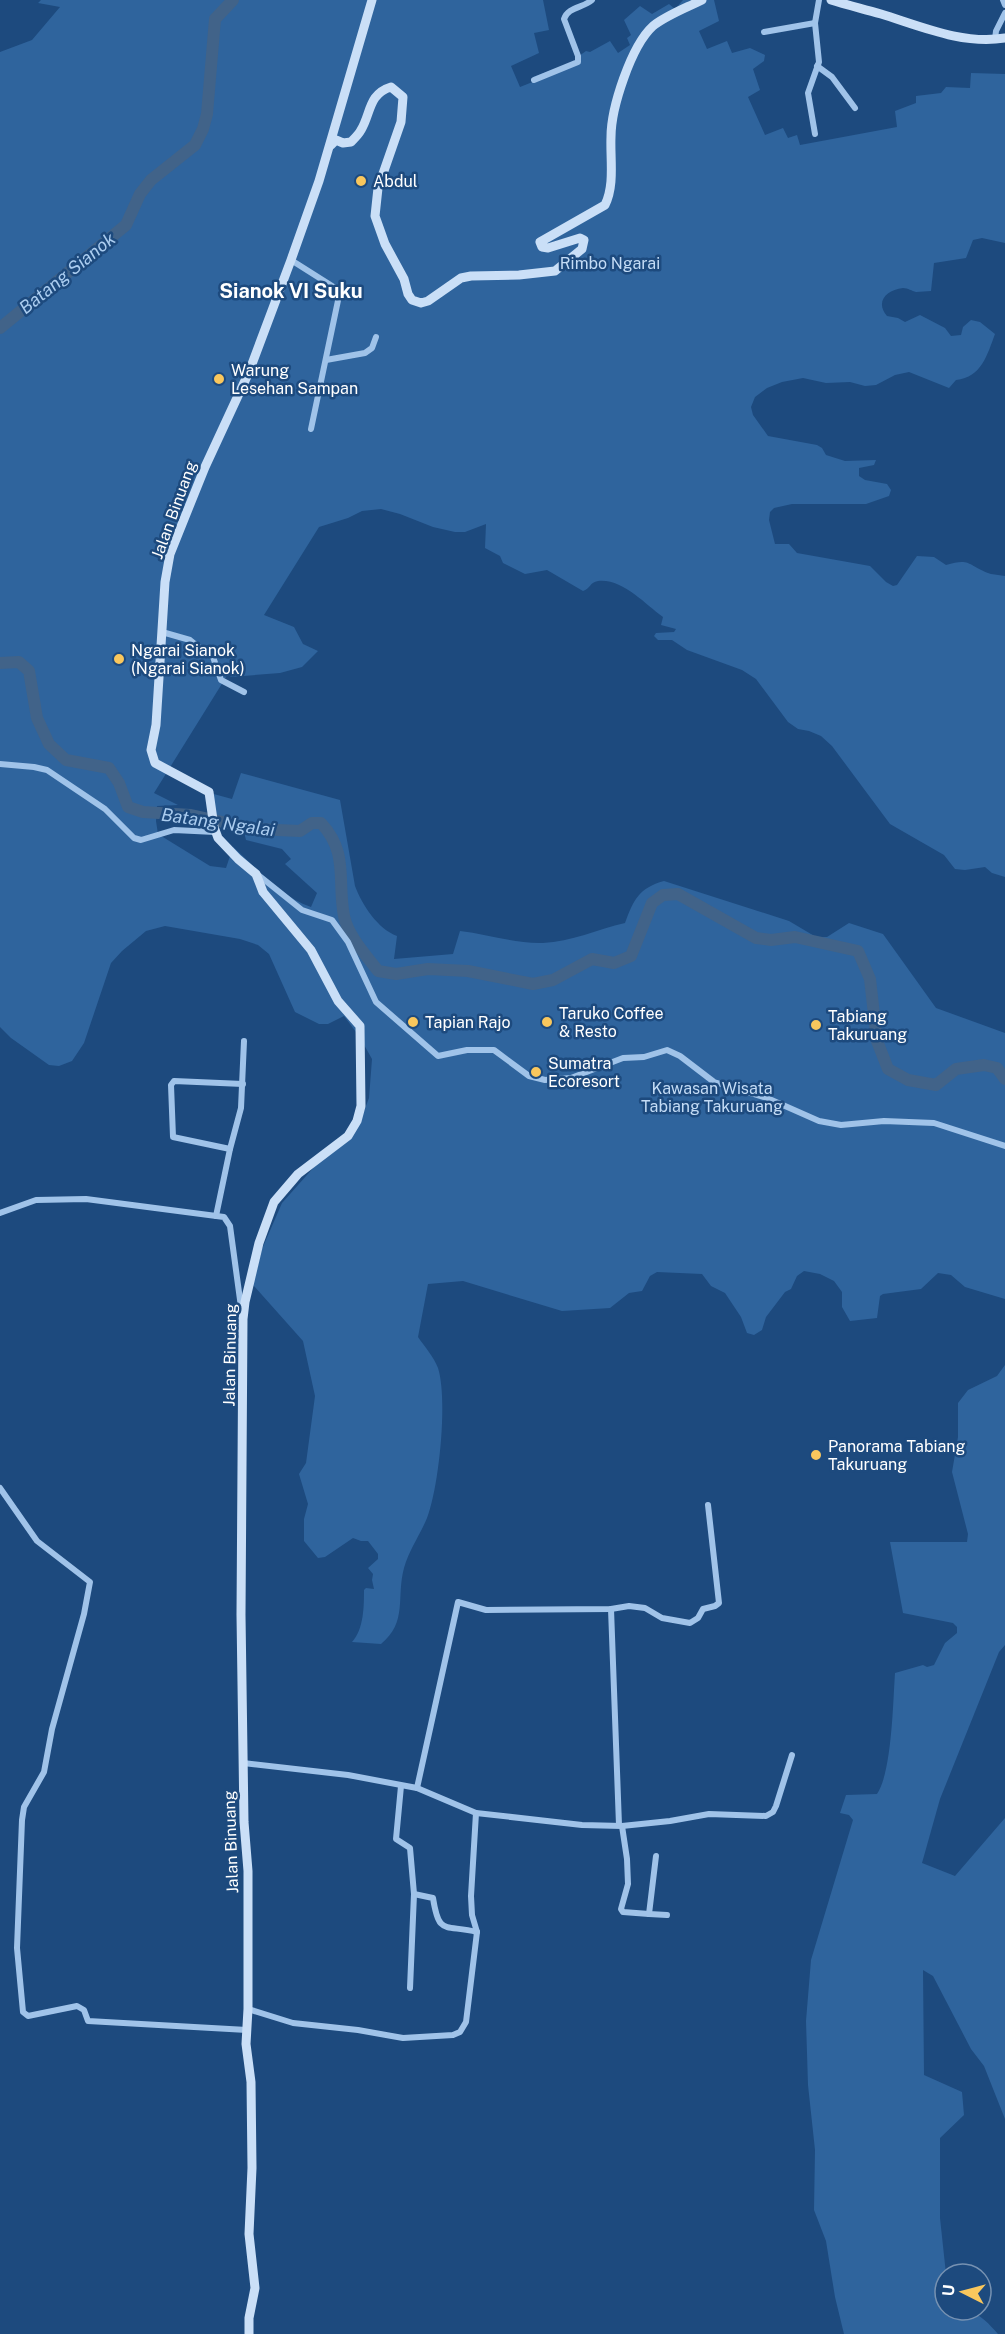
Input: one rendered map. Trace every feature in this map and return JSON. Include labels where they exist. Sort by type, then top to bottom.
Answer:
[{"type":"main road","name":"Jalan Binuang","points":[[249,2334],[255,2281],[249,2234],[252,2168],[251,2082],[246,2044],[248,1871],[243,1762],[241,1555],[244,1302],[258,1243],[274,1202],[298,1174],[348,1136],[357,1121],[361,1106],[360,1026],[338,1001],[311,950],[263,892],[256,873],[225,847],[214,829],[209,792],[155,763],[151,755],[156,724],[165,582],[170,554],[205,467],[249,372],[291,260],[331,145],[372,0]]},
{"type":"main road","points":[[331,145],[336,140],[343,143],[351,142],[362,129],[369,106],[384,89],[391,87],[403,97],[401,122],[378,188],[375,216],[385,244],[404,279],[408,294],[417,302],[428,301],[461,278],[555,271],[582,249],[584,240],[580,238],[548,248],[542,247],[540,242],[605,205],[610,186],[612,111],[640,44],[652,27],[702,0]]},
{"type":"main road","points":[[831,0],[849,3],[966,38],[1000,38]]},
{"type":"street","points":[[534,80],[578,62],[578,56],[564,19],[569,11],[592,0]]},
{"type":"street","points":[[815,134],[808,93],[819,58],[815,23],[819,0]]},
{"type":"street","points":[[1003,0],[1005,5]]},
{"type":"street","points":[[1000,38],[996,30],[1005,13]]},
{"type":"street","points":[[764,32],[815,23]]},
{"type":"street","points":[[817,66],[831,77],[855,108]]},
{"type":"street","points":[[291,260],[340,291],[311,429]]},
{"type":"street","points":[[326,360],[365,353],[372,348],[376,337]]},
{"type":"street","points":[[162,632],[193,640],[200,648],[212,654],[221,680],[244,692]]},
{"type":"street","points":[[0,764],[34,766],[47,770],[105,809],[134,838],[148,838],[170,831],[214,829]]},
{"type":"street","points":[[256,873],[302,910],[332,920],[348,942],[376,1002],[438,1056],[467,1050],[494,1050],[528,1076],[552,1080],[571,1078],[623,1058],[644,1057],[667,1050],[680,1056],[714,1082],[767,1098],[828,1124],[884,1121],[934,1123],[1005,1146]]},
{"type":"street","points":[[216,1216],[241,1108],[244,1041]]},
{"type":"street","points":[[230,1149],[173,1137],[171,1085],[174,1081],[185,1080],[243,1084]]},
{"type":"street","points":[[0,1213],[36,1200],[86,1199],[224,1217],[230,1226],[243,1319]]},
{"type":"street","points":[[0,1488],[37,1541],[90,1582],[84,1614],[51,1729],[44,1772],[24,1807],[17,1948],[23,2012],[28,2016],[77,2006],[84,2010],[88,2021],[247,2030]]},
{"type":"street","points":[[417,1788],[458,1602],[486,1610],[611,1609],[630,1606],[645,1608],[662,1618],[690,1623],[698,1618],[703,1609],[715,1606],[719,1602],[708,1505]]},
{"type":"street","points":[[611,1609],[621,1825],[627,1859],[628,1884],[621,1909],[625,1912],[667,1915]]},
{"type":"street","points":[[243,1762],[348,1775],[417,1788],[476,1813],[582,1825],[621,1825],[670,1821],[697,1815],[766,1816],[773,1812],[776,1806],[792,1755]]},
{"type":"street","points":[[401,1786],[396,1839],[410,1848],[412,1853],[414,1894],[410,1988]]},
{"type":"street","points":[[248,2009],[293,2023],[358,2030],[403,2038],[453,2035],[460,2032],[466,2022],[477,1932],[472,1916],[471,1896],[476,1813]]},
{"type":"street","points":[[649,1914],[656,1856]]},
{"type":"street","points":[[414,1894],[433,1898],[435,1916],[438,1922],[445,1927],[477,1932]]},
{"type":"green space","points":[[41,0],[543,0],[549,30],[534,33],[539,53],[511,66],[520,87],[535,81],[533,77],[576,61],[586,51],[590,52],[610,41],[618,53],[630,45],[627,38],[631,35],[624,20],[640,6],[652,14],[669,4],[675,9],[683,0],[714,0],[719,21],[699,31],[707,49],[727,41],[732,53],[750,48],[765,55],[764,61],[753,69],[760,90],[748,97],[765,135],[783,128],[788,138],[797,135],[800,145],[897,127],[895,111],[916,103],[916,96],[941,93],[946,87],[970,88],[971,73],[1005,74],[1005,243],[982,238],[973,240],[966,258],[934,263],[931,291],[916,292],[905,288],[897,289],[887,294],[882,302],[887,316],[905,322],[920,315],[945,328],[951,336],[961,335],[963,327],[971,320],[980,322],[995,334],[978,370],[965,378],[956,380],[949,388],[909,372],[895,375],[876,385],[865,386],[850,382],[826,383],[803,378],[767,388],[755,397],[751,407],[753,415],[768,436],[817,445],[826,455],[845,461],[876,460],[874,465],[859,468],[859,476],[865,480],[887,484],[891,490],[889,496],[866,504],[792,504],[774,508],[770,512],[769,520],[775,544],[789,544],[797,553],[870,566],[893,586],[897,585],[917,556],[934,557],[946,565],[965,562],[991,574],[1005,576],[1005,877],[992,873],[985,867],[955,869],[944,855],[890,824],[832,746],[821,736],[798,729],[788,722],[756,679],[742,670],[687,650],[672,640],[658,640],[654,636],[656,633],[674,632],[676,629],[661,625],[663,617],[624,588],[607,581],[598,581],[583,591],[547,570],[525,574],[503,563],[500,556],[485,548],[486,524],[465,532],[455,532],[381,509],[362,511],[319,527],[264,615],[294,627],[303,644],[318,651],[302,667],[280,673],[231,677],[228,674],[154,793],[178,805],[157,806],[158,834],[210,866],[226,868],[233,847],[279,889],[311,907],[317,893],[285,864],[291,859],[282,849],[246,840],[243,828],[213,818],[210,793],[232,799],[241,773],[340,800],[355,886],[362,901],[377,922],[397,936],[394,959],[453,954],[460,931],[533,943],[553,942],[584,935],[625,923],[638,896],[649,887],[664,881],[789,921],[816,937],[827,937],[849,923],[883,934],[936,1008],[1005,1033],[1005,1299],[965,1287],[951,1275],[938,1273],[921,1289],[880,1296],[877,1318],[850,1321],[842,1307],[842,1292],[834,1281],[820,1274],[804,1271],[797,1276],[791,1289],[785,1292],[766,1317],[762,1330],[754,1335],[747,1333],[741,1317],[725,1293],[711,1286],[702,1274],[657,1272],[650,1276],[642,1291],[629,1293],[610,1308],[562,1311],[463,1281],[428,1284],[418,1337],[438,1368],[442,1401],[441,1443],[435,1486],[427,1518],[404,1568],[398,1618],[395,1627],[381,1644],[352,1642],[361,1624],[364,1590],[374,1589],[373,1574],[368,1568],[378,1559],[378,1554],[368,1541],[353,1538],[325,1557],[318,1558],[304,1541],[304,1519],[308,1504],[299,1474],[306,1463],[315,1396],[303,1341],[253,1285],[262,1249],[282,1203],[364,1111],[369,1098],[372,1059],[359,1036],[344,1016],[328,1024],[319,1024],[295,1012],[269,954],[258,945],[240,939],[165,926],[146,931],[111,963],[84,1043],[72,1061],[59,1066],[49,1065],[11,1038],[0,1027],[0,52],[32,40],[60,7],[38,3]]},
{"type":"green space","points":[[1005,1365],[1005,1645],[999,1652],[940,1799],[922,1863],[955,1876],[1005,1818],[1005,2119],[984,2066],[971,2049],[933,1976],[923,1970],[924,2075],[962,2092],[964,2115],[940,2138],[940,2218],[945,2262],[933,2262],[933,2322],[987,2322],[998,2334],[844,2334],[835,2297],[826,2241],[814,2210],[815,2150],[808,2085],[806,2021],[811,1960],[853,1820],[849,1815],[840,1813],[846,1795],[877,1794],[882,1784],[891,1736],[895,1673],[923,1665],[927,1667],[934,1665],[945,1643],[957,1633],[957,1627],[953,1623],[903,1613],[890,1542],[967,1542],[968,1534],[952,1472],[958,1437],[958,1403],[968,1390],[997,1376]]},
{"type":"waterway","name":"Batang Sianok","points":[[0,328],[126,225],[140,194],[151,180],[195,145],[207,114],[215,19],[233,0]]},
{"type":"waterway","name":"Batang Ngalai","points":[[0,663],[19,662],[29,671],[37,718],[49,744],[66,760],[109,768],[119,783],[128,807],[143,812],[191,815],[254,829],[300,831],[312,823],[321,823],[330,834],[339,856],[342,903],[349,931],[378,971],[396,974],[428,969],[468,971],[533,984],[553,980],[592,959],[614,963],[631,956],[652,903],[663,895],[678,894],[756,938],[771,940],[795,937],[858,951],[870,979],[877,1041],[888,1069],[908,1080],[936,1085],[956,1069],[984,1065],[997,1068],[1005,1079]]},
{"type":"place","name":"Abdul","points":[[361,181]]},
{"type":"place","name":"Warung Lesehan Sampan","points":[[219,379]]},
{"type":"place","name":"Ngarai Sianok (Ngarai Sianok)","points":[[119,659]]},
{"type":"place","name":"Tapian Rajo","points":[[413,1022]]},
{"type":"place","name":"Taruko Coffee & Resto","points":[[547,1022]]},
{"type":"place","name":"Tabiang Takuruang","points":[[816,1025]]},
{"type":"place","name":"Sumatra Ecoresort","points":[[536,1072]]},
{"type":"place","name":"Panorama Tabiang Takuruang","points":[[816,1455]]},
{"type":"district","name":"Sianok VI Suku","points":[[291,291]]},
{"type":"park label","name":"Rimbo Ngarai","points":[[610,263]]},
{"type":"park label","name":"Kawasan Wisata Tabiang Takuruang","points":[[712,1097]]}]
